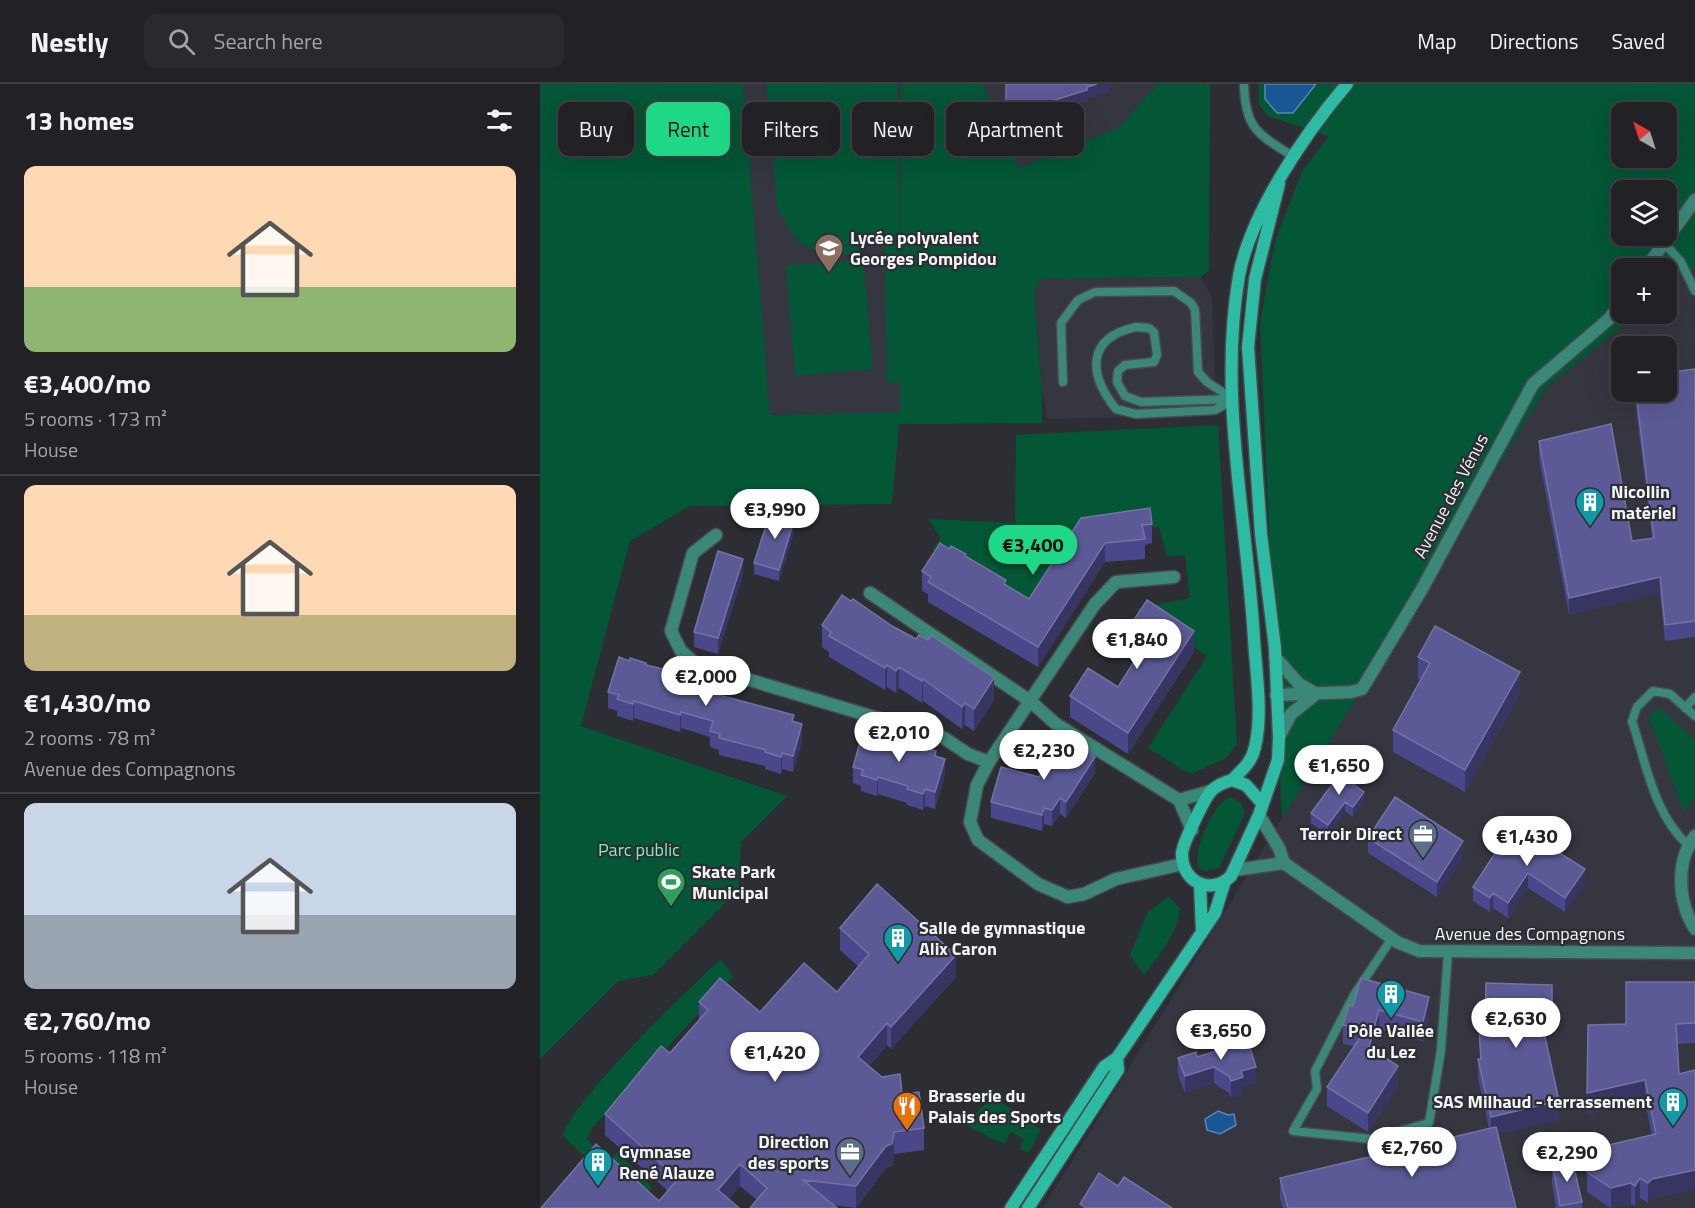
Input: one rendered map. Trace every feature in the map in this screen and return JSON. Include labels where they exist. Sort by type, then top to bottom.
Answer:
[{"type":"street","points":[[1179,800],[1211,791],[1232,780],[1252,760],[1258,732],[1257,696],[1234,399],[1234,312],[1240,274],[1254,226],[1324,110],[1347,84]]},
{"type":"street","points":[[1010,1208],[1104,1067],[1117,1058],[1217,909],[1224,884],[1235,870],[1274,775],[1279,737],[1275,657],[1248,347],[1255,279],[1279,184]]},
{"type":"street","points":[[1677,225],[1695,200]]},
{"type":"street","name":"Avenue des Vénus","points":[[1276,695],[1351,693],[1362,688],[1369,680],[1533,384],[1611,318]]},
{"type":"street","points":[[1234,399],[1251,399]]},
{"type":"street","points":[[716,535],[693,553],[671,631],[681,651],[696,664],[944,738],[968,754],[989,762]]},
{"type":"street","points":[[1174,577],[1116,582],[1095,604],[989,762],[977,784],[970,822],[978,840],[1038,884],[1068,897],[1083,894],[1116,879],[1183,864]]},
{"type":"street","points":[[870,593],[1030,701],[1056,724],[1179,800],[1192,830]]},
{"type":"street","points":[[1275,657],[1299,684],[1316,694],[1292,714],[1279,737]]},
{"type":"street","points":[[1257,696],[1276,695]]},
{"type":"street","points":[[1232,780],[1246,785],[1280,848],[1284,863],[1235,870]]},
{"type":"street","points":[[1211,791],[1182,850],[1183,864],[1192,880],[1200,885],[1212,887],[1224,884]]},
{"type":"street","points":[[1692,840],[1680,875],[1690,921],[1695,929]]},
{"type":"street","name":"Avenue des Compagnons","points":[[1284,863],[1392,938],[1419,951],[1448,953],[1695,952]]},
{"type":"street","points":[[1200,885],[1202,932]]},
{"type":"street","points":[[1028,1208],[1118,1070],[1117,1058]]},
{"type":"lane","points":[[1245,84],[1248,120],[1259,132],[1294,157]]},
{"type":"lane","points":[[1667,246],[1681,262],[1695,291]]},
{"type":"lane","points":[[1063,382],[1061,323],[1078,300],[1095,292],[1174,291],[1191,303],[1195,310],[1198,372],[1207,382],[1234,399]]},
{"type":"lane","points":[[1136,327],[1149,328],[1154,332],[1157,355],[1154,362],[1125,365],[1118,371],[1120,389],[1131,400],[1234,399],[1215,410],[1124,413],[1116,409],[1102,388],[1098,372],[1101,345],[1108,336],[1120,330],[1136,327]]},
{"type":"lane","points":[[1692,840],[1672,831],[1663,814],[1632,721],[1637,707],[1653,691],[1670,694],[1695,716]]},
{"type":"lane","points":[[1685,708],[1695,697]]},
{"type":"lane","points":[[1392,938],[1354,995],[1315,1071],[1317,1089],[1293,1131],[1371,1139],[1429,1124],[1441,1050],[1448,953]]},
{"type":"shaded area","name":"Lycée polyvalent Georges Pompidou","points":[[743,84],[901,84],[901,102],[852,102],[852,156],[901,156],[900,412],[769,415],[749,156],[840,156],[840,102],[744,102]]},
{"type":"shaded area","points":[[983,84],[1157,84],[1121,127],[1084,142],[1084,102],[991,102]]},
{"type":"shaded area","points":[[1014,156],[1049,156],[1019,168]]},
{"type":"shaded area","points":[[1677,269],[1695,270],[1695,1208],[1043,1208],[1546,388],[1623,324],[1677,324]]},
{"type":"shaded area","points":[[1201,277],[1212,299],[1216,415],[1048,419],[1042,391],[1034,293],[1041,279]]},
{"type":"green space","name":"Parc public","points":[[540,84],[743,84],[742,156],[749,156],[770,415],[900,412],[900,382],[887,383],[884,230],[859,253],[831,257],[805,246],[792,234],[777,207],[772,156],[840,156],[840,102],[768,102],[766,84],[897,84],[897,102],[852,102],[852,156],[898,156],[900,263],[901,156],[934,156],[934,102],[901,102],[901,84],[983,84],[991,102],[946,102],[946,156],[1014,156],[1019,168],[1049,156],[1084,156],[1084,142],[1120,127],[1157,84],[1210,84],[1209,270],[1201,277],[1041,279],[1034,293],[1042,391],[1042,423],[899,424],[892,504],[690,506],[630,541],[581,726],[787,796],[741,842],[738,890],[653,975],[618,981],[540,1059]]},
{"type":"green space","points":[[1259,84],[1695,84],[1695,270],[1677,270],[1677,258],[1611,258],[1611,324],[1623,324],[1546,388],[1282,819],[1260,323],[1275,241],[1302,172],[1329,136],[1268,116],[1259,105]]},
{"type":"green space","points":[[863,259],[873,369],[795,376],[786,266]]},
{"type":"green space","points":[[1218,425],[1237,744],[1225,759],[1190,774],[1148,748],[1207,656],[1135,609],[1190,598],[1185,555],[1167,557],[1159,527],[1081,538],[1035,610],[932,550],[941,538],[928,519],[1015,523],[1016,435]]},
{"type":"green space","points":[[1653,710],[1662,710],[1695,740],[1695,798],[1684,812],[1649,718]]},
{"type":"green space","points":[[1230,797],[1241,803],[1245,813],[1219,868],[1205,871],[1198,868],[1197,860],[1201,840],[1217,808]]},
{"type":"green space","points":[[1169,896],[1180,909],[1178,918],[1166,944],[1144,975],[1130,955],[1147,913]]},
{"type":"green space","points":[[721,959],[733,977],[592,1128],[587,1138],[594,1148],[590,1162],[563,1136],[571,1119],[587,1097],[633,1045]]},
{"type":"green space","points":[[992,1096],[1041,1130],[1028,1153],[1020,1149],[1024,1139],[1011,1132],[1004,1144],[966,1125]]},
{"type":"green space","points":[[617,1152],[652,1187],[651,1190],[647,1191],[609,1160]]},
{"type":"water","points":[[1265,84],[1316,84],[1293,113],[1277,113],[1265,99]]},
{"type":"water","points":[[1218,1111],[1228,1115],[1234,1114],[1236,1125],[1220,1134],[1207,1130],[1205,1119]]},
{"type":"building","points":[[1006,84],[1097,84],[1087,87],[1087,90],[1048,102],[1006,102]]},
{"type":"building","points":[[1695,369],[1695,621],[1665,625],[1660,577],[1569,598],[1539,441],[1611,424],[1632,541],[1654,538],[1637,402],[1677,402],[1677,371]]},
{"type":"building","points":[[1150,508],[1152,524],[1142,525],[1145,539],[1105,543],[1038,647],[928,582],[931,577],[922,571],[940,543],[949,549],[951,546],[966,554],[965,556],[1006,580],[1004,584],[1029,599],[1081,518]]},
{"type":"building","points":[[771,510],[795,517],[779,570],[754,563]]},
{"type":"building","points":[[718,551],[743,559],[718,638],[694,632]]},
{"type":"building","points":[[842,595],[851,601],[853,599],[892,626],[916,639],[919,635],[928,640],[931,635],[994,678],[974,709],[965,703],[962,707],[923,679],[922,681],[899,667],[896,671],[887,665],[885,668],[829,636],[831,632],[822,625]]},
{"type":"building","points":[[1147,600],[1194,631],[1128,733],[1070,696],[1088,668],[1118,687],[1149,638],[1130,626]]},
{"type":"building","points":[[1435,626],[1520,672],[1465,770],[1393,730],[1430,663],[1418,657]]},
{"type":"building","points":[[619,657],[629,661],[630,658],[646,663],[646,665],[692,676],[691,679],[702,683],[700,690],[794,715],[792,721],[802,724],[793,756],[782,753],[781,757],[765,752],[766,750],[719,738],[720,734],[710,731],[713,721],[681,712],[680,715],[634,701],[633,704],[617,699],[619,695],[608,692]]},
{"type":"building","points":[[874,733],[920,749],[920,747],[936,751],[935,756],[945,759],[935,792],[925,789],[923,794],[907,789],[908,786],[878,777],[877,780],[861,775],[863,770],[853,767],[862,735],[873,739]]},
{"type":"building","points":[[1066,736],[1095,757],[1066,802],[1060,798],[1052,810],[1044,808],[1042,815],[991,802],[1001,767],[1039,777]]},
{"type":"building","points":[[1345,767],[1360,777],[1354,785],[1364,792],[1353,807],[1345,802],[1328,825],[1311,813]]},
{"type":"building","points":[[1395,797],[1463,841],[1437,882],[1368,838]]},
{"type":"building","points":[[1514,824],[1585,869],[1565,898],[1528,873],[1508,903],[1493,893],[1490,898],[1473,887]]},
{"type":"building","points":[[877,884],[956,955],[891,1027],[887,1023],[858,1057],[882,1077],[900,1074],[902,1094],[919,1092],[924,1128],[894,1132],[892,1144],[886,1146],[856,1186],[803,1180],[837,1208],[750,1208],[767,1188],[740,1164],[718,1190],[739,1208],[541,1208],[596,1144],[659,1201],[678,1179],[605,1114],[661,1046],[670,1053],[708,1010],[699,1002],[720,978],[760,1012],[804,963],[837,992],[869,954],[840,928]]},
{"type":"building","points":[[1361,978],[1429,997],[1423,1022],[1379,1010],[1369,1047],[1398,1066],[1368,1113],[1327,1087],[1365,1030],[1343,1025],[1349,1005],[1353,1006]]},
{"type":"building","points":[[1626,982],[1695,982],[1695,1023],[1676,1024],[1679,1074],[1695,1070],[1695,1170],[1652,1179],[1648,1183],[1640,1178],[1635,1186],[1631,1183],[1611,1188],[1587,1172],[1587,1157],[1592,1156],[1591,1149],[1656,1134],[1645,1080],[1587,1093],[1588,1025],[1626,1024]]},
{"type":"building","points":[[1486,983],[1552,985],[1552,1010],[1539,1009],[1559,1101],[1491,1117],[1478,1059],[1481,1059],[1479,1030],[1485,1029]]},
{"type":"building","points":[[1248,1041],[1256,1067],[1241,1071],[1243,1077],[1231,1081],[1229,1076],[1214,1067],[1185,1076],[1178,1058],[1196,1052],[1197,1057]]},
{"type":"building","points":[[1496,1127],[1516,1208],[1288,1208],[1280,1178]]},
{"type":"building","points":[[1572,1159],[1582,1202],[1560,1206],[1552,1162]]},
{"type":"building","points":[[1099,1173],[1118,1186],[1124,1177],[1172,1208],[1086,1208],[1080,1204]]},
{"type":"place","name":"Lycée polyvalent Georges Pompidou","points":[[829,274]]},
{"type":"place","name":"Nicollin matériel","points":[[1590,528]]},
{"type":"place","name":"Terroir Direct","points":[[1423,860]]},
{"type":"place","name":"Skate Park Municipal","points":[[671,908]]},
{"type":"place","name":"Salle de gymnastique Alix Caron","points":[[898,964]]},
{"type":"place","name":"Pôle Vallée du Lez","points":[[1391,1020]]},
{"type":"place","name":"SAS Milhaud - terrassement","points":[[1673,1128]]},
{"type":"place","name":"Brasserie du Palais des Sports","points":[[907,1132]]},
{"type":"place","name":"Direction des sports","points":[[850,1178]]},
{"type":"place","name":"Gymnase René Alauze","points":[[598,1188]]}]
